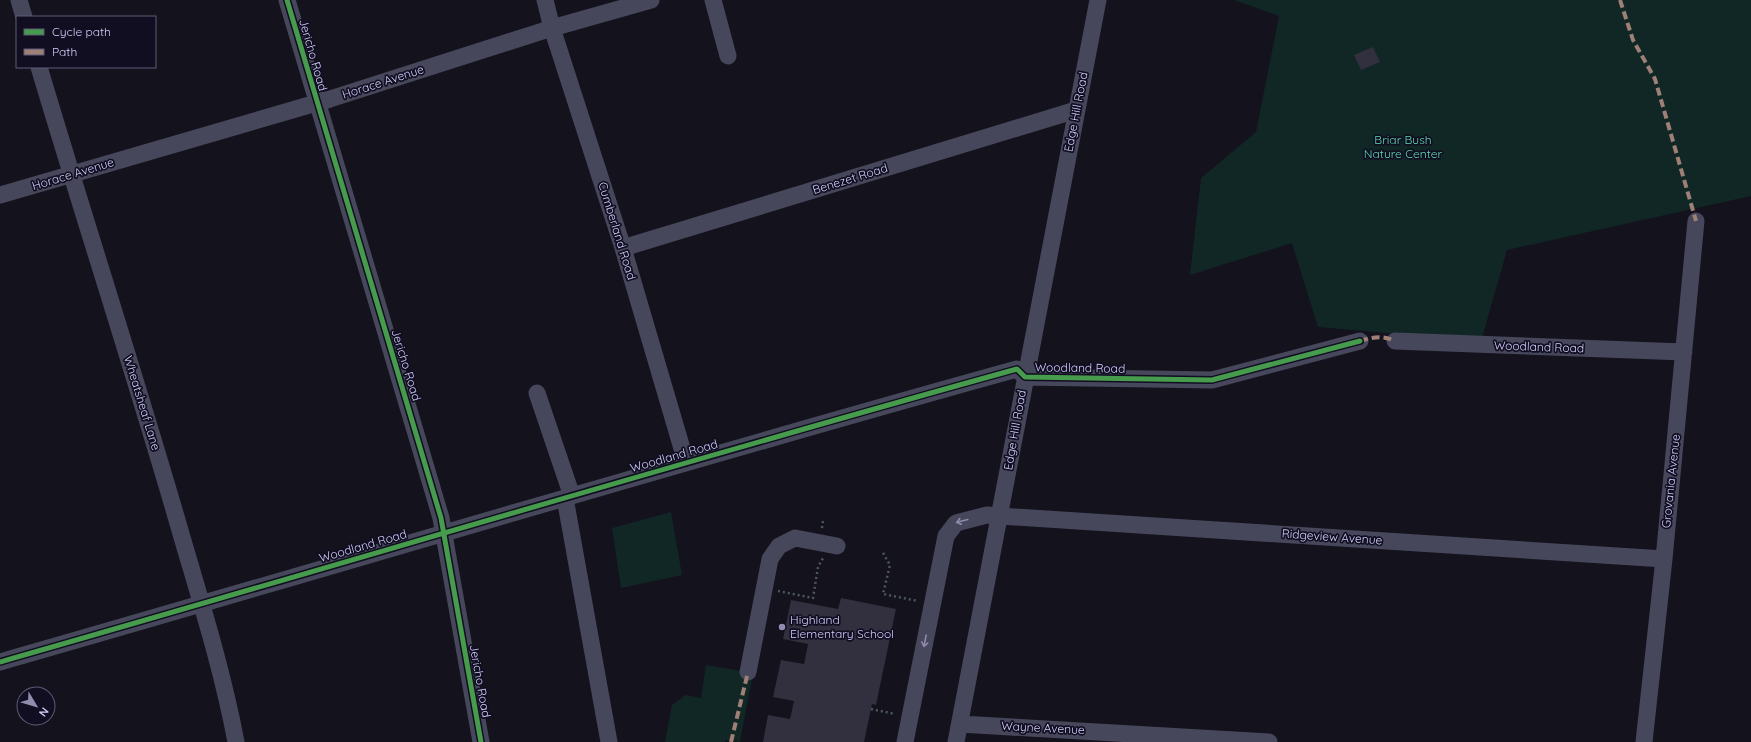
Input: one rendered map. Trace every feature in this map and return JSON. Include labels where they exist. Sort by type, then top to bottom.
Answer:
[{"type":"street","points":[[20,0],[24,16]]},
{"type":"street","name":"Jericho Road","points":[[287,0],[441,518],[481,742]]},
{"type":"street","name":"Cumberland Road","points":[[545,0],[552,28],[623,248],[686,462]]},
{"type":"street","name":"Horace Avenue","points":[[0,195],[317,103],[552,28],[651,0]]},
{"type":"street","points":[[713,0],[728,56]]},
{"type":"street","name":"Edge Hill Road","points":[[956,742],[1098,0]]},
{"type":"street","name":"Wheatsheaf Lane","points":[[39,68],[154,443],[201,604],[231,714],[236,742]]},
{"type":"street","name":"Benezet Road","points":[[623,248],[1076,110]]},
{"type":"street","name":"Grovania Avenue","points":[[1644,742],[1664,559],[1696,220]]},
{"type":"street","name":"Woodland Road","points":[[0,662],[686,462],[1017,369],[1025,377],[1212,380],[1360,341]]},
{"type":"street","name":"Woodland Road","points":[[1395,341],[1684,352]]},
{"type":"street","points":[[537,393],[568,497],[609,742]]},
{"type":"street","name":"Ridgeview Avenue","points":[[905,742],[946,536],[956,523],[987,515],[1664,559]]},
{"type":"street","points":[[748,672],[770,559],[780,546],[795,538],[831,549]]},
{"type":"street","name":"Wayne Avenue","points":[[960,724],[1269,742]]},
{"type":"path","points":[[764,588],[813,598],[818,566],[831,549]]},
{"type":"path","points":[[883,553],[890,565],[883,594],[921,602]]},
{"type":"path","points":[[871,709],[898,714]]},
{"type":"green space","name":"Briar Bush Nature Center","points":[[1234,0],[1751,0],[1751,196],[1507,250],[1481,341],[1318,327],[1292,243],[1190,275],[1201,178],[1256,132],[1279,16]]},
{"type":"green space","points":[[671,512],[682,575],[621,588],[612,528]]},
{"type":"green space","points":[[706,665],[753,673],[740,742],[725,740],[725,742],[665,742],[672,705],[686,695],[701,698]]},
{"type":"building","points":[[1373,47],[1380,62],[1361,70],[1354,55]]},
{"type":"building","points":[[841,598],[896,609],[876,705],[872,704],[864,742],[763,742],[768,715],[790,719],[794,701],[773,697],[781,660],[804,664],[808,644],[783,639],[791,600],[838,609]]},
{"type":"marked path","points":[[1620,0],[1633,40],[1655,79],[1696,221]]},
{"type":"marked path","points":[[1360,341],[1378,337],[1395,341]]},
{"type":"marked path","points":[[731,742],[748,672]]},
{"type":"cycle path","points":[[287,0],[441,518],[481,742]]},
{"type":"cycle path","points":[[0,662],[762,441],[1017,369],[1025,377],[1212,380],[1360,341]]},
{"type":"place","name":"Highland Elementary School","points":[[782,627]]}]
